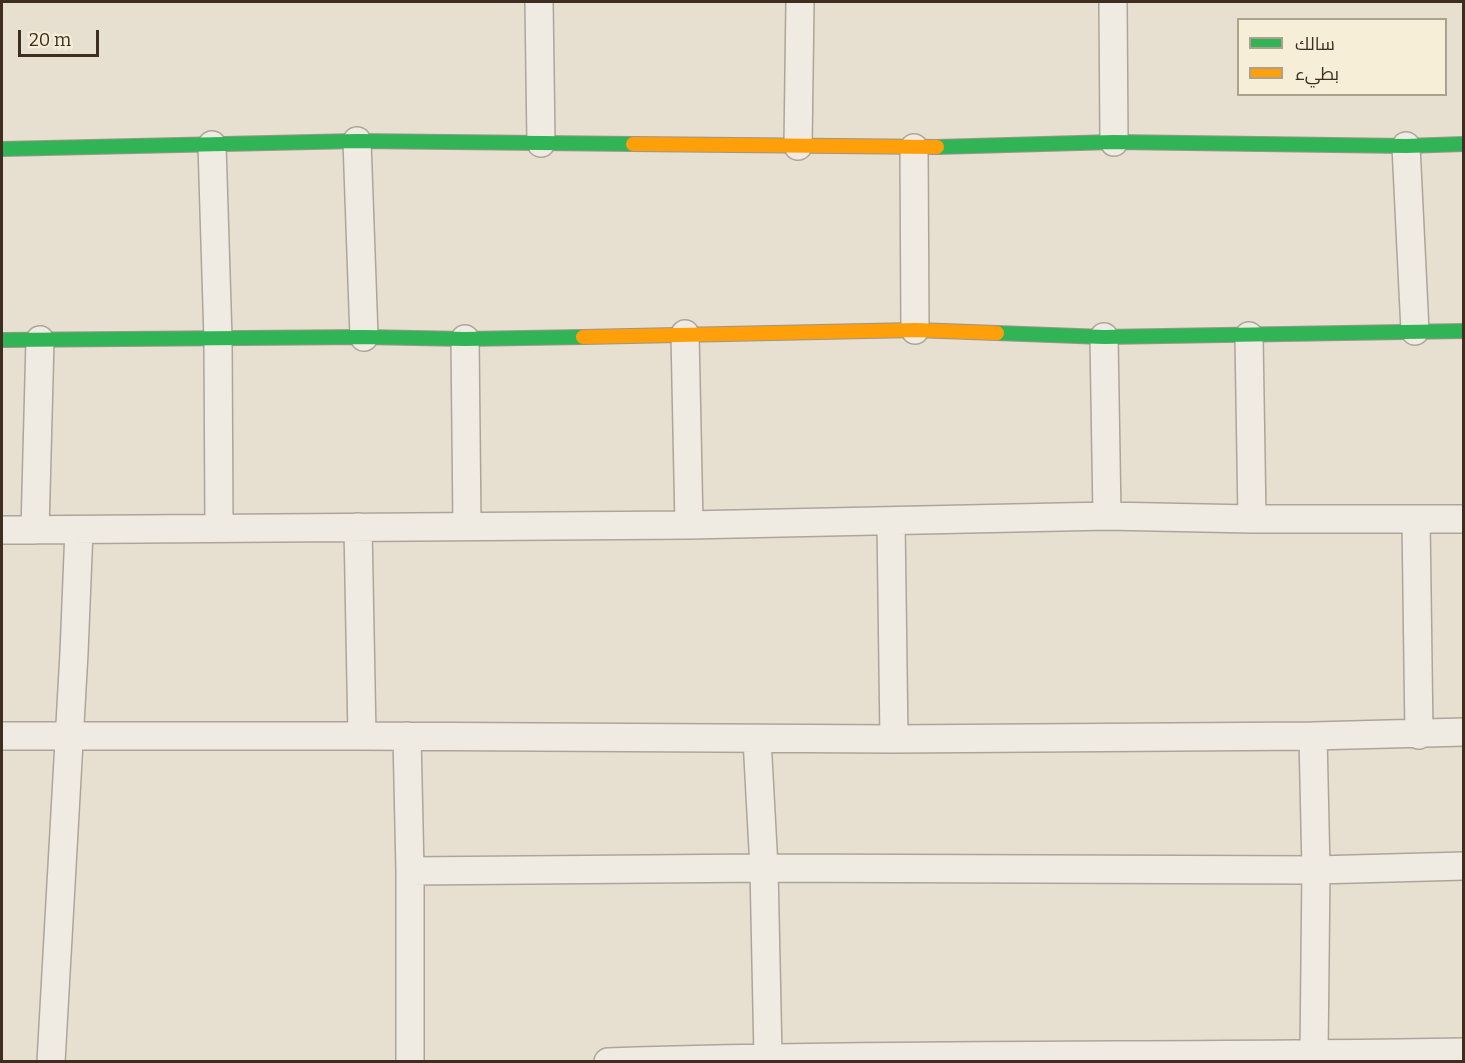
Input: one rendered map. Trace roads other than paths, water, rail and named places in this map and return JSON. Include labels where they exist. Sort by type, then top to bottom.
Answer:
[{"type":"street","points":[[539,2],[541,143]]},
{"type":"street","points":[[798,146],[800,2]]},
{"type":"street","points":[[1113,2],[1114,142]]},
{"type":"street","points":[[357,141],[364,337]]},
{"type":"street","points":[[2,150],[357,141],[914,148],[1114,142],[1406,146],[1464,144]]},
{"type":"street","points":[[212,145],[219,339],[219,528]]},
{"type":"street","points":[[1406,146],[1415,331]]},
{"type":"street","points":[[914,148],[915,330]]},
{"type":"street","points":[[2,340],[364,337],[465,339],[915,330],[1104,337],[1464,331]]},
{"type":"street","points":[[685,334],[689,525]]},
{"type":"street","points":[[1249,336],[1252,519]]},
{"type":"street","points":[[1104,337],[1107,516]]},
{"type":"street","points":[[465,339],[467,525]]},
{"type":"street","points":[[34,530],[40,340]]},
{"type":"street","points":[[2,530],[689,525],[1107,516],[1464,519]]},
{"type":"street","points":[[1416,520],[1419,735]]},
{"type":"street","points":[[891,522],[894,739]]},
{"type":"street","points":[[358,527],[362,736]]},
{"type":"street","points":[[51,1062],[79,530]]},
{"type":"street","points":[[2,736],[894,739],[1419,735],[1464,732]]},
{"type":"street","points":[[407,736],[410,1062]]},
{"type":"street","points":[[1313,736],[1316,870],[1314,1054]]},
{"type":"street","points":[[757,739],[764,868],[768,1057]]},
{"type":"street","points":[[410,871],[764,868],[1316,870],[1464,866]]},
{"type":"street","points":[[608,1062],[768,1057],[1212,1059],[1314,1054],[1464,1052]]}]
